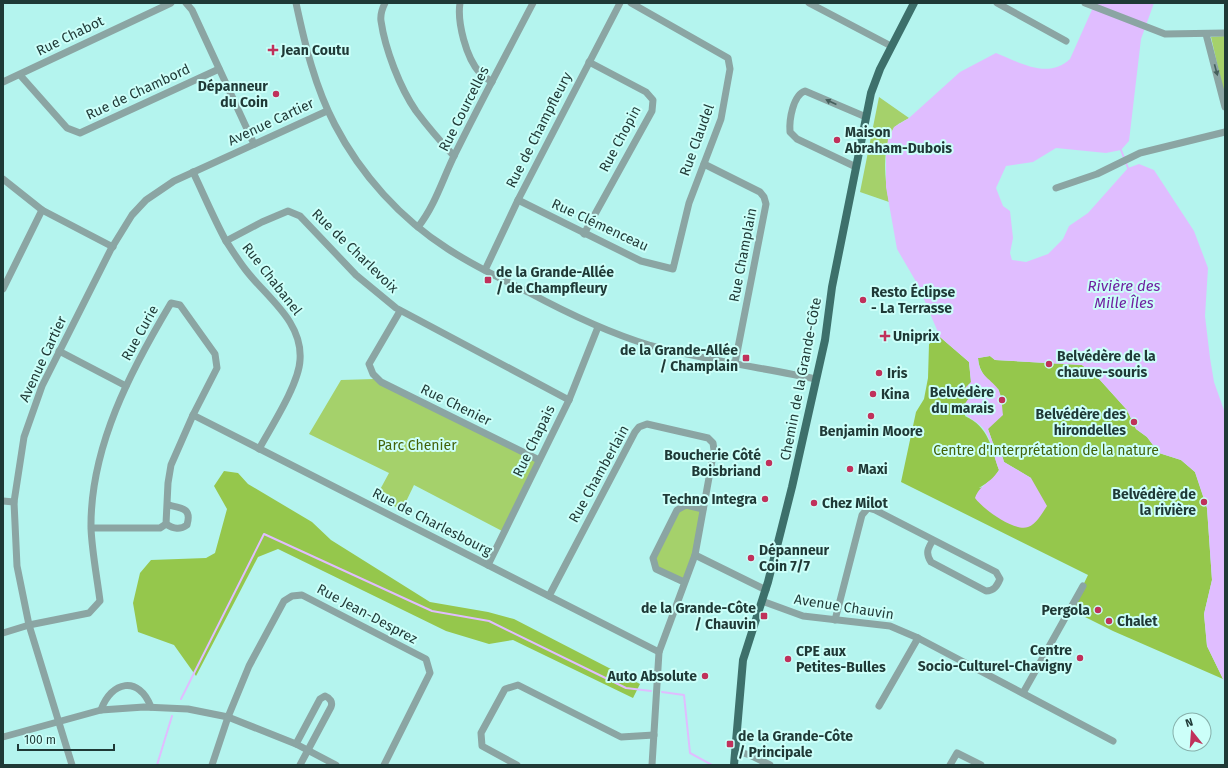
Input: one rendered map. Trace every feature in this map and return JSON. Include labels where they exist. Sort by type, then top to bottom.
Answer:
[{"type":"main road","name":"Chemin de la Grande-Côte","points":[[734,765],[743,660],[766,590],[788,504],[825,340],[831,295],[866,116],[875,81],[891,46],[914,3]]},
{"type":"street","name":"Rue Chabot","points":[[3,82],[170,3]]},
{"type":"street","points":[[186,3],[192,10],[254,144]]},
{"type":"street","points":[[296,3],[309,61],[327,110],[351,153],[367,176],[392,204],[418,227],[448,249],[485,270],[598,327],[658,347],[816,379]]},
{"type":"street","points":[[385,3],[381,11],[380,20],[390,58],[401,83],[415,110],[454,156]]},
{"type":"street","points":[[460,3],[458,13],[461,31],[473,63],[480,73],[492,82]]},
{"type":"street","name":"Rue Courcelles","points":[[418,227],[425,218],[454,156],[533,3]]},
{"type":"street","name":"Rue de Champfleury","points":[[485,270],[518,200],[620,3]]},
{"type":"street","name":"Rue Claudel","points":[[631,3],[728,58],[730,69],[721,119],[689,203],[673,269]]},
{"type":"street","points":[[809,3],[891,46]]},
{"type":"street","points":[[997,3],[1066,41]]},
{"type":"street","points":[[1087,4],[1150,29],[1170,34],[1225,33]]},
{"type":"street","points":[[1206,34],[1225,107]]},
{"type":"street","name":"Rue Chopin","points":[[584,234],[652,111],[652,100],[646,92],[589,62]]},
{"type":"street","name":"Rue de Chambord","points":[[20,75],[67,128],[80,133],[219,69]]},
{"type":"street","points":[[856,166],[794,137],[790,132],[790,123],[796,100],[800,94],[806,91],[866,116]]},
{"type":"street","name":"Avenue Cartier","points":[[72,765],[29,625],[16,566],[14,502],[24,437],[42,386],[113,246],[132,215],[146,200],[164,187],[193,172],[327,110]]},
{"type":"street","points":[[1056,188],[1097,174],[1140,153],[1225,132]]},
{"type":"street","name":"Rue Champlain","points":[[704,164],[760,192],[764,197],[766,204],[735,363]]},
{"type":"street","name":"Rue Chabanel","points":[[193,172],[226,241],[245,269],[279,306],[294,328],[299,346],[300,361],[290,392],[259,448]]},
{"type":"street","points":[[3,179],[42,210],[113,246]]},
{"type":"street","name":"Rue Clémenceau","points":[[518,200],[641,261],[673,269]]},
{"type":"street","points":[[3,289],[6,274],[42,210]]},
{"type":"street","name":"Rue de Charlevoix","points":[[226,241],[262,222],[288,211],[300,216],[356,275],[400,311],[569,400]]},
{"type":"street","name":"Rue Curie","points":[[3,633],[29,625],[89,613],[100,600],[91,528],[96,470],[126,386],[149,340],[171,303],[180,305],[215,354],[217,368],[193,415],[171,465],[168,483],[166,524]]},
{"type":"street","name":"Rue Chenier","points":[[400,311],[369,364],[373,374],[381,382],[539,460]]},
{"type":"street","name":"Rue Chapais","points":[[488,565],[569,400],[598,327]]},
{"type":"street","points":[[59,351],[126,386]]},
{"type":"street","name":"Rue de Charlesbourg","points":[[193,415],[659,652]]},
{"type":"street","name":"Rue Chamberlain","points":[[549,596],[634,432],[639,426],[647,424],[708,438],[713,443],[714,450],[695,555],[659,652],[652,765]]},
{"type":"street","points":[[3,501],[14,502]]},
{"type":"street","points":[[91,528],[160,528],[166,524],[181,529],[187,525],[190,518],[188,512],[183,508],[168,505]]},
{"type":"street","points":[[684,582],[656,569],[653,558],[677,510],[686,505],[703,509]]},
{"type":"street","points":[[835,620],[862,515],[866,509],[875,510],[996,572],[1000,579],[996,588],[986,591],[931,562],[927,556],[933,540]]},
{"type":"street","points":[[695,555],[766,590]]},
{"type":"street","points":[[1023,693],[1083,586]]},
{"type":"street","name":"Rue Jean-Desprez","points":[[212,765],[228,717],[250,666],[284,601],[292,596],[302,595],[426,660],[430,673],[384,765]]},
{"type":"street","name":"Avenue Chauvin","points":[[762,601],[795,614],[890,626],[918,638],[1113,741]]},
{"type":"street","points":[[879,706],[918,638]]},
{"type":"street","points":[[517,765],[482,746],[481,733],[505,689],[518,685],[621,737],[654,735]]},
{"type":"street","points":[[101,710],[108,694],[115,689],[130,686],[143,692],[151,707]]},
{"type":"street","points":[[296,744],[320,699],[325,696],[329,698],[332,705],[300,765]]},
{"type":"street","points":[[3,737],[101,710],[151,707],[188,709],[228,717],[296,744],[336,765]]},
{"type":"street","points":[[736,751],[750,755],[770,765]]},
{"type":"street","points":[[950,765],[957,753],[981,765]]},
{"type":"green space","points":[[1225,36],[1225,98],[1211,37]]},
{"type":"green space","points":[[879,97],[909,118],[894,128],[887,145],[885,174],[889,202],[860,192]]},
{"type":"green space","name":"Centre d'Interprétation de la nature","points":[[940,337],[969,362],[971,382],[965,416],[979,426],[988,438],[999,470],[993,479],[979,488],[1031,478],[1004,462],[1001,452],[994,446],[988,429],[999,390],[982,372],[978,358],[990,356],[995,360],[1082,365],[1100,380],[1127,410],[1136,429],[1147,437],[1159,453],[1181,460],[1195,472],[1207,508],[1212,580],[1204,614],[1207,646],[1223,679],[1113,631],[1071,610],[1088,575],[901,482],[916,412],[924,399],[928,378],[929,344]]},
{"type":"green space","name":"Parc Chenier","points":[[374,379],[539,460],[504,532],[414,485],[402,510],[376,497],[389,473],[309,434],[341,380]]},
{"type":"green space","points":[[224,471],[238,473],[248,484],[312,522],[331,540],[430,602],[488,612],[514,619],[640,684],[633,698],[513,640],[489,644],[446,631],[278,549],[258,557],[196,676],[174,645],[138,632],[133,603],[140,573],[151,560],[206,558],[215,553],[227,509],[214,486]]},
{"type":"green space","points":[[686,505],[703,509],[695,555],[684,582],[656,569],[653,558],[677,510]]},
{"type":"water","name":"Rivière des Mille Îles","points":[[1095,3],[1154,3],[1141,39],[1129,141],[1121,150],[1106,153],[1056,148],[1033,162],[1006,166],[996,188],[1003,206],[1010,211],[1013,238],[1010,253],[1012,260],[1026,262],[1048,254],[1063,239],[1069,226],[1088,213],[1128,168],[1139,164],[1154,170],[1194,231],[1208,268],[1205,316],[1214,382],[1225,413],[1225,683],[1207,646],[1204,614],[1212,580],[1207,508],[1195,472],[1181,460],[1159,453],[1147,437],[1136,429],[1127,410],[1100,380],[1082,365],[995,360],[990,356],[978,358],[982,373],[995,385],[1001,398],[1003,415],[988,429],[994,446],[1001,452],[1004,462],[1031,478],[1047,506],[1037,521],[1031,526],[1022,528],[1007,523],[985,508],[975,498],[980,489],[996,475],[999,470],[985,431],[961,409],[969,398],[964,389],[971,382],[969,362],[940,337],[918,285],[897,249],[886,187],[886,156],[888,139],[894,127],[909,118],[960,72],[996,53],[1024,64],[1043,69],[1061,65],[1070,59]]},
{"type":"waterway","points":[[1121,150],[1128,168]]},
{"type":"waterway","points":[[181,699],[264,534],[432,611],[489,621],[626,688],[651,691]]},
{"type":"waterway","points":[[662,692],[684,695],[690,753],[712,765]]},
{"type":"waterway","points":[[157,765],[172,716]]},
{"type":"place","name":"Jean Coutu","points":[[273,50]]},
{"type":"place","name":"Dépanneur du Coin","points":[[276,94]]},
{"type":"place","name":"Maison Abraham-Dubois","points":[[837,140]]},
{"type":"place","name":"de la Grande-Allée / de Champfleury","points":[[488,280]]},
{"type":"place","name":"Resto Éclipse - La Terrasse","points":[[863,300]]},
{"type":"place","name":"Uniprix","points":[[885,336]]},
{"type":"place","name":"de la Grande-Allée / Champlain","points":[[746,358]]},
{"type":"place","name":"Belvédère de la chauve-souris","points":[[1049,364]]},
{"type":"place","name":"Iris","points":[[879,373]]},
{"type":"place","name":"Kina","points":[[873,394]]},
{"type":"place","name":"Belvédère du marais","points":[[1002,400]]},
{"type":"place","name":"Benjamin Moore","points":[[871,416]]},
{"type":"place","name":"Belvédère des hirondelles","points":[[1134,422]]},
{"type":"place","name":"Boucherie Côté Boisbriand","points":[[769,463]]},
{"type":"place","name":"Maxi","points":[[850,469]]},
{"type":"place","name":"Techno Integra","points":[[765,499]]},
{"type":"place","name":"Belvédère de la rivière","points":[[1204,502]]},
{"type":"place","name":"Chez Milot","points":[[814,503]]},
{"type":"place","name":"Dépanneur Coin 7/7","points":[[751,558]]},
{"type":"place","name":"Pergola","points":[[1098,610]]},
{"type":"place","name":"de la Grande-Côte / Chauvin","points":[[764,616]]},
{"type":"place","name":"Chalet","points":[[1109,621]]},
{"type":"place","name":"Centre Socio-Culturel-Chavigny","points":[[1080,658]]},
{"type":"place","name":"CPE aux Petites-Bulles","points":[[788,659]]},
{"type":"place","name":"Auto Absolute","points":[[705,676]]},
{"type":"place","name":"de la Grande-Côte / Principale","points":[[730,744]]}]
